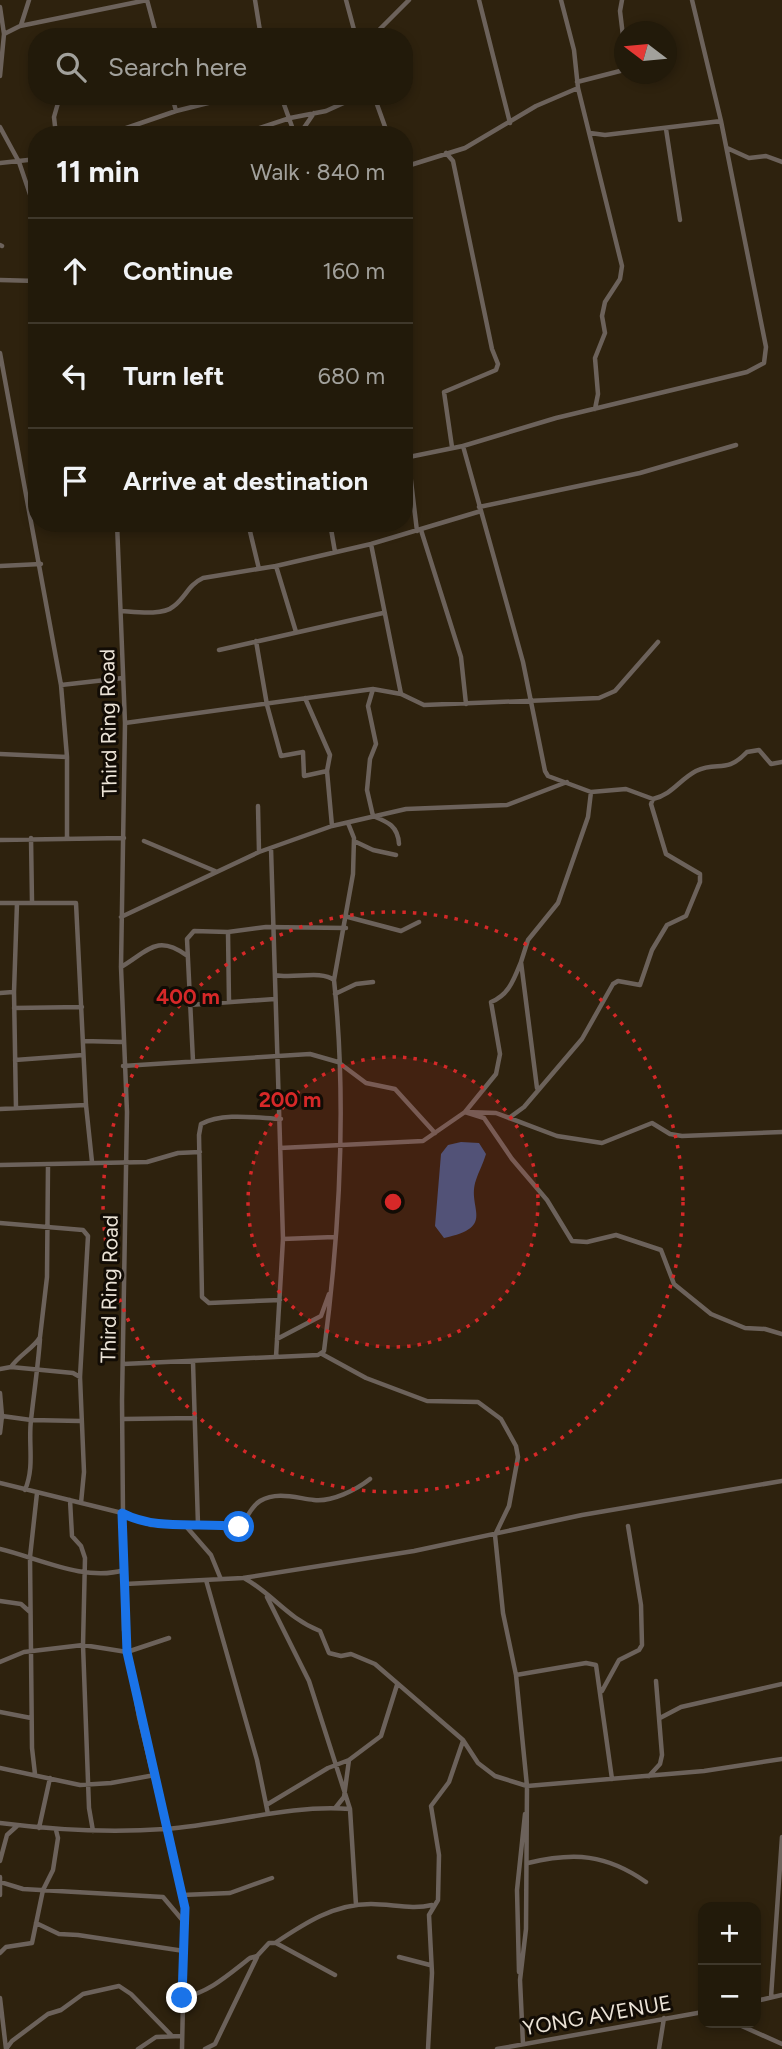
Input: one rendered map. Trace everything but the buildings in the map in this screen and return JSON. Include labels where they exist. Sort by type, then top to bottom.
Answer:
[{"type":"street","points":[[20,26],[29,0]]},
{"type":"street","points":[[4,34],[20,26],[147,0],[155,28]]},
{"type":"street","points":[[255,0],[260,28]]},
{"type":"street","points":[[346,0],[354,28]]},
{"type":"street","points":[[381,28],[409,0]]},
{"type":"street","points":[[479,0],[510,123]]},
{"type":"street","points":[[561,0],[575,50],[578,88],[622,266],[620,279],[605,302],[602,316],[605,333],[595,358],[598,394],[595,409]]},
{"type":"street","points":[[621,21],[622,0]]},
{"type":"street","points":[[413,455],[463,446],[595,409],[747,372],[764,363],[766,347],[721,121],[692,0]]},
{"type":"street","points":[[0,7],[4,34],[0,76]]},
{"type":"street","points":[[577,82],[614,73]]},
{"type":"street","points":[[413,164],[465,148],[536,106],[578,88]]},
{"type":"street","points":[[55,126],[57,105]]},
{"type":"street","points":[[174,105],[176,111]]},
{"type":"street","points":[[132,126],[200,105]]},
{"type":"street","points":[[285,105],[293,126]]},
{"type":"street","points":[[266,126],[341,105]]},
{"type":"street","points":[[377,105],[385,126]]},
{"type":"street","points":[[304,126],[314,113]]},
{"type":"street","points":[[590,133],[605,135],[721,121]]},
{"type":"street","points":[[0,127],[19,162],[28,188]]},
{"type":"street","points":[[666,129],[680,220]]},
{"type":"street","points":[[726,148],[749,158],[766,156],[782,162]]},
{"type":"street","points":[[446,153],[453,161],[492,349],[498,364],[496,370],[444,393],[452,447]]},
{"type":"street","points":[[0,163],[28,160]]},
{"type":"street","points":[[0,280],[28,281]]},
{"type":"street","points":[[0,353],[28,497]]},
{"type":"street","points":[[413,532],[480,509],[640,473],[736,445]]},
{"type":"street","points":[[463,446],[523,662],[529,700],[548,776],[591,792],[626,789],[653,799],[668,795],[697,771],[734,765],[747,751],[759,750],[771,764],[782,762]]},
{"type":"street","points":[[413,496],[419,530],[461,657],[466,705]]},
{"type":"street","points":[[35,532],[61,685],[67,757],[67,837]]},
{"type":"street","name":"Third Ring Road","points":[[118,532],[125,723],[121,967],[127,1162],[122,1513],[127,1652],[183,1895],[182,2049]]},
{"type":"street","points":[[250,532],[259,569]]},
{"type":"street","points":[[332,532],[335,552]]},
{"type":"street","points":[[122,611],[152,612],[170,608],[192,583],[371,544],[412,532]]},
{"type":"street","points":[[371,544],[401,694]]},
{"type":"street","points":[[0,566],[41,564]]},
{"type":"street","points":[[276,566],[296,632]]},
{"type":"street","points":[[219,650],[383,613]]},
{"type":"street","points":[[256,641],[267,705],[281,756],[303,752],[303,775],[327,772]]},
{"type":"street","points":[[125,723],[373,689],[401,694],[424,705],[599,698],[615,691],[658,642]]},
{"type":"street","points":[[61,685],[122,678]]},
{"type":"street","points":[[373,689],[368,706],[376,744],[370,759],[367,790],[373,816]]},
{"type":"street","points":[[305,698],[330,755],[327,772],[332,826]]},
{"type":"street","points":[[0,754],[67,757]]},
{"type":"street","points":[[121,917],[259,852],[332,826],[406,808],[507,805],[568,782]]},
{"type":"street","points":[[280,1148],[423,1141],[465,1112],[496,1074],[500,1054],[491,1002],[500,998],[511,985],[528,940],[558,903],[588,817],[591,792]]},
{"type":"street","points":[[509,1118],[524,1107],[537,1088],[582,1039],[613,984],[618,981],[640,985],[652,950],[667,925],[686,916],[694,900],[700,874],[666,854],[651,804],[653,799]]},
{"type":"street","points":[[258,806],[259,852]]},
{"type":"street","points":[[373,816],[389,823],[398,832],[399,844]]},
{"type":"street","points":[[322,1354],[332,1283],[340,1147],[334,980],[348,918],[354,841],[348,823]]},
{"type":"street","points":[[31,838],[32,902]]},
{"type":"street","points":[[0,840],[124,838]]},
{"type":"street","points":[[144,841],[215,872]]},
{"type":"street","points":[[354,841],[373,850],[396,855]]},
{"type":"street","points":[[271,848],[283,1239],[276,1357]]},
{"type":"street","points":[[0,903],[76,902],[86,1105],[92,1162]]},
{"type":"street","points":[[16,1108],[13,992],[17,903]]},
{"type":"street","points":[[348,918],[401,930],[419,922]]},
{"type":"street","points":[[193,1061],[187,939],[194,932],[228,932],[273,927],[346,928]]},
{"type":"street","points":[[228,932],[229,1002]]},
{"type":"street","points":[[121,967],[155,944],[172,944],[187,956]]},
{"type":"street","points":[[521,962],[537,1088]]},
{"type":"street","points":[[275,975],[297,978],[327,975],[334,980]]},
{"type":"street","points":[[335,994],[356,984],[373,982]]},
{"type":"street","points":[[0,993],[13,992]]},
{"type":"street","points":[[189,1005],[275,999]]},
{"type":"street","points":[[14,1008],[82,1007]]},
{"type":"street","points":[[83,1041],[122,1042]]},
{"type":"street","points":[[123,1066],[310,1054],[338,1062],[366,1083],[395,1089],[403,1094],[409,1106],[435,1133]]},
{"type":"street","points":[[15,1060],[83,1055]]},
{"type":"street","points":[[0,1109],[86,1105]]},
{"type":"street","points":[[465,1112],[496,1113],[557,1136],[602,1143],[652,1123],[670,1135],[682,1136],[782,1132]]},
{"type":"street","points":[[465,1112],[484,1118],[512,1159],[547,1200],[572,1241],[587,1242],[615,1235],[661,1250],[674,1284],[711,1314],[745,1328],[765,1329],[782,1334]]},
{"type":"street","points":[[280,1300],[209,1303],[202,1297],[199,1282],[201,1124],[236,1117],[281,1119]]},
{"type":"street","points":[[0,1166],[147,1162],[178,1153],[200,1152]]},
{"type":"street","points":[[25,1490],[32,1467],[31,1420],[36,1395],[47,1277],[48,1165]]},
{"type":"street","points":[[0,1223],[83,1230],[88,1236],[80,1377],[84,1462],[81,1503]]},
{"type":"street","points":[[283,1239],[334,1237]]},
{"type":"street","points":[[277,1339],[321,1316],[332,1283]]},
{"type":"street","points":[[11,1367],[19,1355],[40,1337]]},
{"type":"street","points":[[123,1364],[322,1354],[366,1378],[427,1401],[472,1399],[501,1419],[513,1439],[518,1457],[509,1506],[495,1535],[503,1614],[516,1675],[527,1786],[526,1929],[520,1980]]},
{"type":"street","points":[[193,1362],[198,1525]]},
{"type":"street","points":[[0,1369],[11,1367],[73,1373],[80,1377]]},
{"type":"street","points":[[73,1373],[82,1367]]},
{"type":"street","points":[[0,1393],[0,1433]]},
{"type":"street","points":[[2,1416],[31,1420],[80,1421]]},
{"type":"street","points":[[124,1419],[195,1418]]},
{"type":"street","points":[[0,1483],[122,1513],[151,1525],[239,1527],[253,1507],[272,1497],[301,1496],[318,1500],[358,1488],[370,1479]]},
{"type":"street","points":[[125,1584],[220,1577],[243,1578],[495,1535],[582,1515],[782,1481]]},
{"type":"street","points":[[35,1774],[31,1718],[33,1651],[30,1557],[37,1493]]},
{"type":"street","points":[[70,1500],[72,1536],[80,1546],[84,1570],[83,1646],[93,1831]]},
{"type":"street","points":[[184,1524],[211,1555],[220,1577]]},
{"type":"street","points":[[601,1692],[622,1656],[633,1653],[642,1645],[641,1605],[628,1526]]},
{"type":"street","points":[[0,1549],[41,1562],[84,1570],[112,1574],[124,1570]]},
{"type":"street","points":[[243,1578],[259,1586],[265,1595],[309,1681],[350,1809],[356,1905]]},
{"type":"street","points":[[206,1580],[268,1805],[268,1814]]},
{"type":"street","points":[[265,1595],[300,1623],[320,1631],[329,1653],[365,1658],[463,1740],[478,1763],[495,1776],[527,1786],[649,1776],[782,1759]]},
{"type":"street","points":[[0,1601],[21,1604],[31,1613]]},
{"type":"street","points":[[0,1662],[33,1651],[83,1646],[127,1652],[169,1639]]},
{"type":"street","points":[[516,1675],[593,1662],[599,1670],[612,1779]]},
{"type":"street","points":[[649,1776],[660,1764],[662,1755],[656,1681]]},
{"type":"street","points":[[660,1718],[681,1707],[782,1684]]},
{"type":"street","points":[[268,1805],[337,1764],[349,1760],[381,1736],[397,1685]]},
{"type":"street","points":[[0,1712],[31,1718]]},
{"type":"street","points":[[428,2049],[429,1915],[438,1900],[439,1855],[431,1806],[449,1782],[463,1740]]},
{"type":"street","points":[[336,1808],[345,1794],[349,1760]]},
{"type":"street","points":[[0,1768],[74,1784],[111,1783],[155,1775]]},
{"type":"street","points":[[39,1828],[50,1778]]},
{"type":"street","points":[[523,2044],[517,1890],[521,1833],[527,1806]]},
{"type":"street","points":[[0,1823],[56,1830],[166,1829],[268,1814],[350,1809]]},
{"type":"street","points":[[0,1861],[7,1835],[18,1825]]},
{"type":"street","points":[[0,1953],[6,1947],[30,1945],[43,1890],[53,1870],[58,1838],[56,1830]]},
{"type":"street","points":[[771,1997],[782,1837]]},
{"type":"street","points":[[528,1863],[562,1855],[589,1857],[628,1870],[646,1882]]},
{"type":"street","points":[[183,1895],[230,1893],[272,1878]]},
{"type":"street","points":[[0,1895],[0,1880],[20,1889],[163,1897],[184,1922]]},
{"type":"street","points":[[205,2049],[215,2044],[264,1946],[275,1943],[317,1916],[356,1905],[420,1908],[434,1905]]},
{"type":"street","points":[[36,1923],[69,1936],[78,1935],[184,1951]]},
{"type":"street","points":[[275,1943],[335,1975]]},
{"type":"street","points":[[775,1948],[782,1952]]},
{"type":"street","points":[[182,1998],[201,1994],[250,1958],[257,1956]]},
{"type":"street","points":[[398,1957],[430,1965]]},
{"type":"street","points":[[6,2049],[12,2041],[48,2014],[61,2010],[83,1994],[94,1989],[119,1986],[131,1994],[172,2036]]},
{"type":"street","points":[[761,2000],[782,1995]]},
{"type":"street","points":[[0,1998],[6,2049]]},
{"type":"street","name":"YONG AVENUE","points":[[497,2049],[698,2013]]},
{"type":"street","points":[[659,2049],[664,2018]]},
{"type":"street","points":[[746,2028],[782,2044]]},
{"type":"street","points":[[138,2049],[156,2038],[182,2036]]},
{"type":"street","points":[[0,2046],[6,2049]]},
{"type":"water","points":[[461,1142],[479,1143],[486,1154],[474,1190],[475,1222],[470,1228],[444,1238],[435,1226],[441,1154],[448,1145]]},
{"type":"route","points":[[182,1998],[185,1908],[139,1717],[127,1652],[124,1630],[122,1513],[151,1525],[211,1523],[239,1527]]}]
